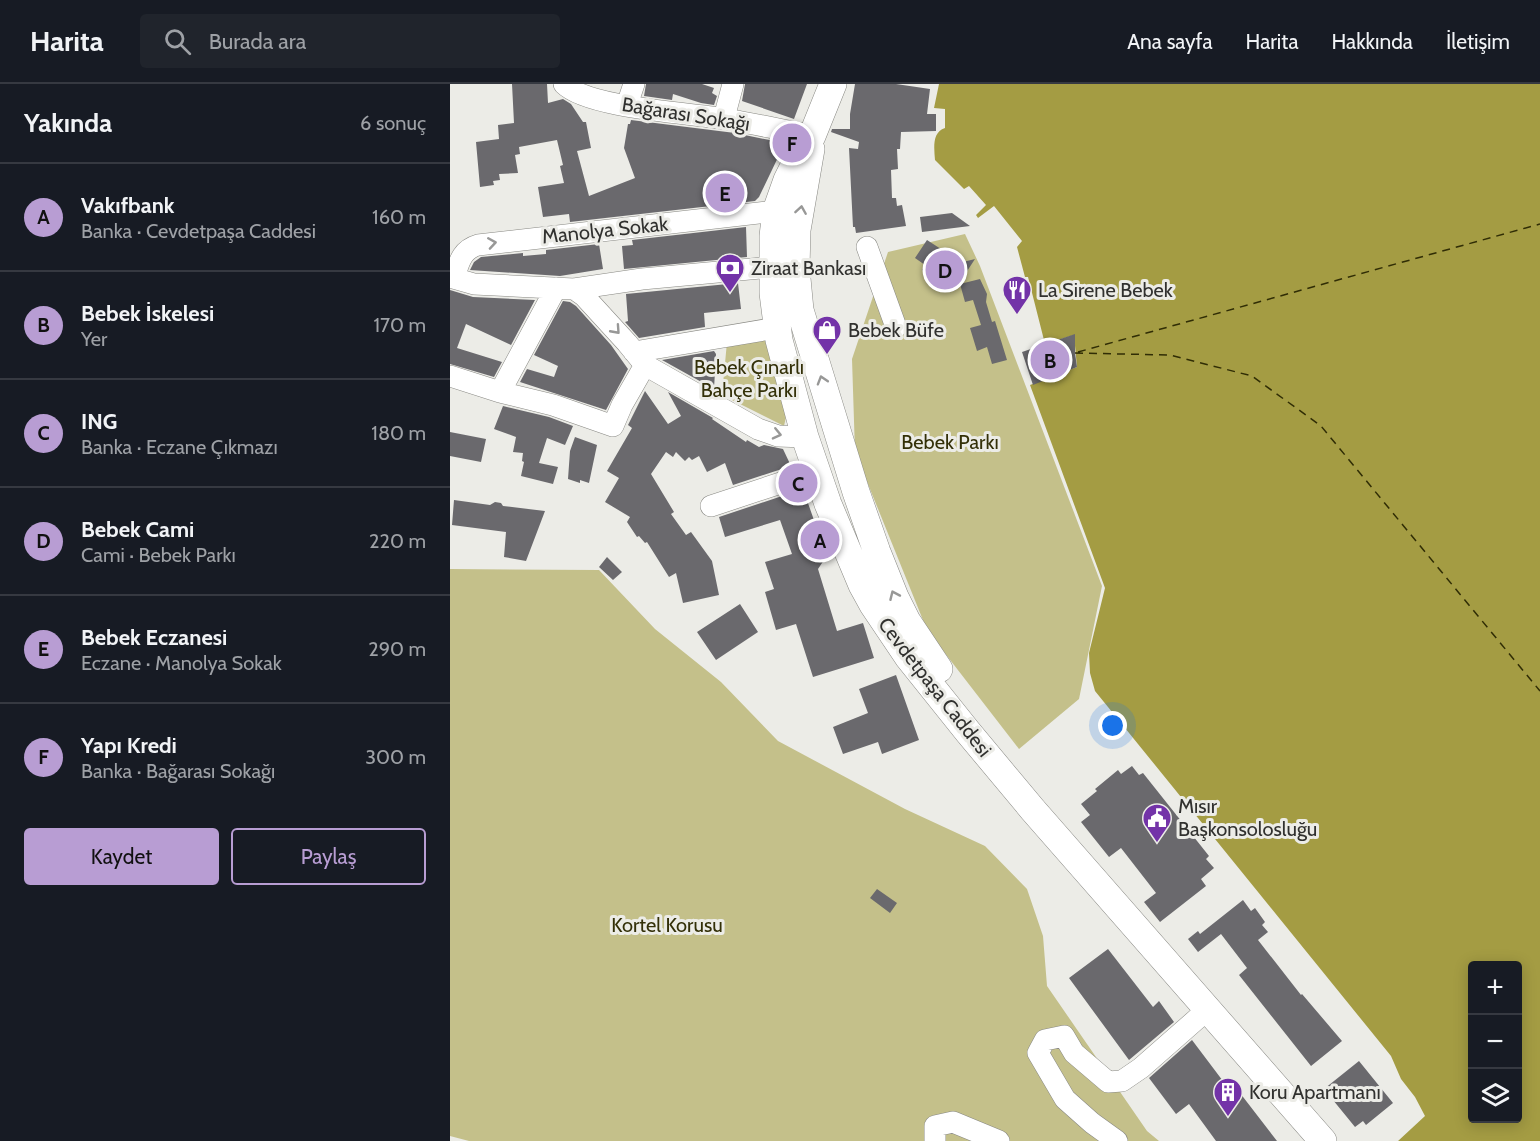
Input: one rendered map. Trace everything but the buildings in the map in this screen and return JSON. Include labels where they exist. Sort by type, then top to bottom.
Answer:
[{"type":"main road","name":"Cevdetpaşa Caddesi","points":[[833,84],[812,136],[791,172],[776,211],[784,267],[800,310],[856,492],[895,597],[921,644],[942,673],[1076,835],[1344,1141]]},
{"type":"main road","name":"Cevdetpaşa Caddesi","points":[[812,136],[811,157],[797,230],[784,267],[777,334],[805,437],[828,504],[862,585],[908,657],[1033,810],[1323,1141]]},
{"type":"main road","points":[[777,334],[798,328],[807,332]]},
{"type":"main road","points":[[805,437],[829,432],[836,427]]},
{"type":"main road","points":[[828,504],[842,503],[849,500],[856,492]]},
{"type":"street","name":"Bağarası Sokağı","points":[[564,84],[596,100],[724,118],[812,136]]},
{"type":"street","points":[[627,105],[634,84]]},
{"type":"street","points":[[724,118],[733,84]]},
{"type":"street","name":"Manolya Sokak","points":[[452,278],[466,250],[478,245],[776,211]]},
{"type":"street","points":[[867,247],[896,327]]},
{"type":"street","points":[[452,278],[474,284],[565,289],[642,279],[784,267]]},
{"type":"street","points":[[565,289],[584,296],[640,359],[758,429],[778,436],[805,437]]},
{"type":"street","points":[[500,392],[565,289]]},
{"type":"street","points":[[640,359],[777,334]]},
{"type":"street","points":[[450,376],[500,392],[553,405],[613,426],[640,359]]},
{"type":"street","points":[[711,506],[817,471]]},
{"type":"street","points":[[1117,1141],[1065,1099],[1038,1053],[1045,1040],[1064,1036],[1074,1053],[1108,1082],[1122,1082],[1207,1010]]},
{"type":"street","points":[[935,1141],[935,1126],[952,1122],[999,1141]]},
{"type":"green space","name":"Bebek Parkı","points":[[965,234],[980,266],[1102,586],[1079,699],[1019,749],[927,630],[855,452],[852,359],[888,252]]},
{"type":"green space","name":"Bebek Çınarlı Bahçe Parkı","points":[[765,336],[786,417],[784,426],[722,395],[727,342]]},
{"type":"green space","name":"Kortel Korusu","points":[[450,569],[599,570],[655,629],[721,682],[778,741],[905,809],[985,846],[1027,889],[1043,936],[1047,986],[1147,1131],[1159,1141],[469,1141],[450,1136]]},
{"type":"shaded area","points":[[939,84],[1540,84],[1540,1141],[1398,1141],[1425,1116],[1415,1097],[1401,1079],[1391,1056],[1095,691],[1090,673],[1089,653],[1105,588],[1030,385],[1077,367],[1074,335],[1045,344],[1028,277],[1025,277],[1017,247],[1022,241],[994,206],[978,218],[976,215],[986,205],[969,186],[964,189],[935,160],[936,137],[945,128],[945,109],[934,108]]},
{"type":"ferry route","points":[[1078,352],[1540,224]]},
{"type":"ferry route","points":[[1075,353],[1170,355],[1252,376],[1321,426],[1540,691]]},
{"type":"place","name":"Yapı Kredi","points":[[792,143]]},
{"type":"place","name":"Bebek Eczanesi","points":[[725,193]]},
{"type":"place","name":"Bebek Cami","points":[[945,270]]},
{"type":"place","name":"Ziraat Bankası","points":[[730,294]]},
{"type":"place","name":"La Sirene Bebek","points":[[1017,316]]},
{"type":"place","name":"Bebek Büfe","points":[[827,356]]},
{"type":"place","name":"Bebek İskelesi","points":[[1050,360]]},
{"type":"place","name":"ING","points":[[798,483]]},
{"type":"place","name":"Vakıfbank","points":[[820,540]]},
{"type":"place","name":"Mısır Başkonsolosluğu","points":[[1157,844]]},
{"type":"place","name":"Koru Apartmanı","points":[[1228,1118]]}]
